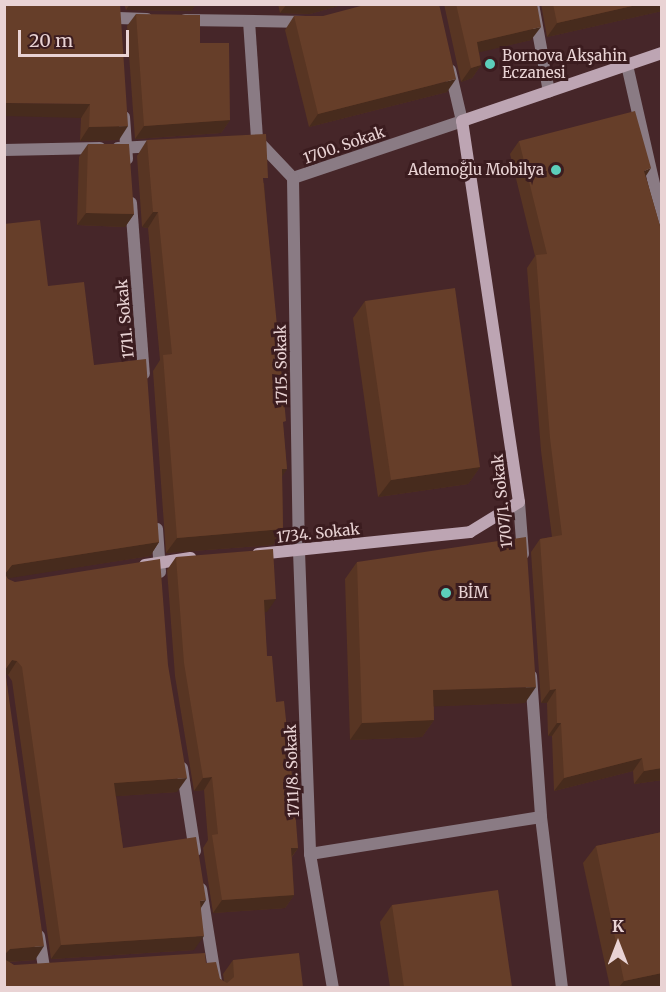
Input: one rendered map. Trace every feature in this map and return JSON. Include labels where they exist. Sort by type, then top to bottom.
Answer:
[{"type":"street","points":[[117,4],[118,24],[172,19],[311,22],[323,20]]},
{"type":"street","points":[[533,4],[549,92]]},
{"type":"street","name":"1700. Sokak","points":[[249,21],[251,139],[293,178],[662,53]]},
{"type":"street","points":[[448,63],[462,121]]},
{"type":"street","points":[[627,65],[662,219]]},
{"type":"street","points":[[123,107],[128,170]]},
{"type":"street","name":"1707/1. Sokak","points":[[462,121],[519,502],[524,572]]},
{"type":"street","points":[[4,150],[126,148],[174,144]]},
{"type":"street","name":"1715. Sokak","points":[[293,178],[299,551]]},
{"type":"street","name":"1711. Sokak","points":[[130,193],[146,388]]},
{"type":"street","name":"1734. Sokak","points":[[241,555],[299,551],[470,532],[519,502]]},
{"type":"street","points":[[156,516],[161,586]]},
{"type":"street","name":"1711/8. Sokak","points":[[299,551],[310,854],[333,987]]},
{"type":"street","points":[[137,566],[206,557]]},
{"type":"street","points":[[531,665],[541,817],[562,987]]},
{"type":"street","points":[[180,759],[198,869],[207,957],[217,987]]},
{"type":"street","points":[[310,854],[541,817]]},
{"type":"street","points":[[38,922],[44,968]]},
{"type":"building","points":[[4,4],[120,4],[128,126],[89,127],[90,104],[4,103]]},
{"type":"building","points":[[368,4],[439,4],[456,79],[318,114],[294,16],[323,16]]},
{"type":"building","points":[[456,4],[537,4],[541,27],[477,42],[481,65],[471,68]]},
{"type":"building","points":[[553,4],[641,4],[557,23]]},
{"type":"building","points":[[136,14],[200,15],[200,43],[229,43],[230,120],[144,126]]},
{"type":"building","points":[[635,111],[651,168],[644,171],[662,233],[662,768],[644,771],[642,758],[564,778],[561,723],[557,723],[556,689],[550,690],[540,539],[562,535],[550,438],[536,255],[547,254],[519,141]]},
{"type":"building","points":[[266,134],[268,178],[263,178],[286,421],[283,422],[287,469],[282,469],[283,529],[177,538],[163,355],[172,354],[158,212],[153,212],[147,140]]},
{"type":"building","points":[[88,144],[129,144],[134,214],[86,213]]},
{"type":"building","points":[[40,220],[48,286],[84,282],[94,365],[146,359],[159,542],[12,565],[5,574],[8,579],[15,582],[160,559],[168,665],[187,778],[114,783],[123,848],[196,837],[206,900],[200,901],[204,936],[61,945],[22,667],[17,661],[12,660],[5,670],[44,946],[10,949],[6,953],[6,960],[14,965],[205,953],[206,963],[216,962],[220,979],[227,983],[234,977],[233,960],[299,953],[303,987],[4,987],[4,224]]},
{"type":"building","points":[[455,288],[480,467],[391,480],[365,301]]},
{"type":"building","points":[[526,537],[536,687],[433,690],[434,720],[362,723],[357,562]]},
{"type":"building","points":[[273,549],[276,599],[264,600],[267,656],[272,656],[276,702],[284,701],[298,848],[291,848],[294,895],[222,900],[212,835],[218,834],[212,777],[203,778],[184,663],[176,557]]},
{"type":"building","points":[[662,832],[662,973],[624,981],[596,846]]},
{"type":"building","points":[[498,890],[512,987],[404,987],[392,905]]},
{"type":"place","name":"Bornova Akşahin Eczanesi","points":[[490,64]]},
{"type":"place","name":"Ademoğlu Mobilya","points":[[556,170]]},
{"type":"place","name":"BİM","points":[[446,593]]}]
